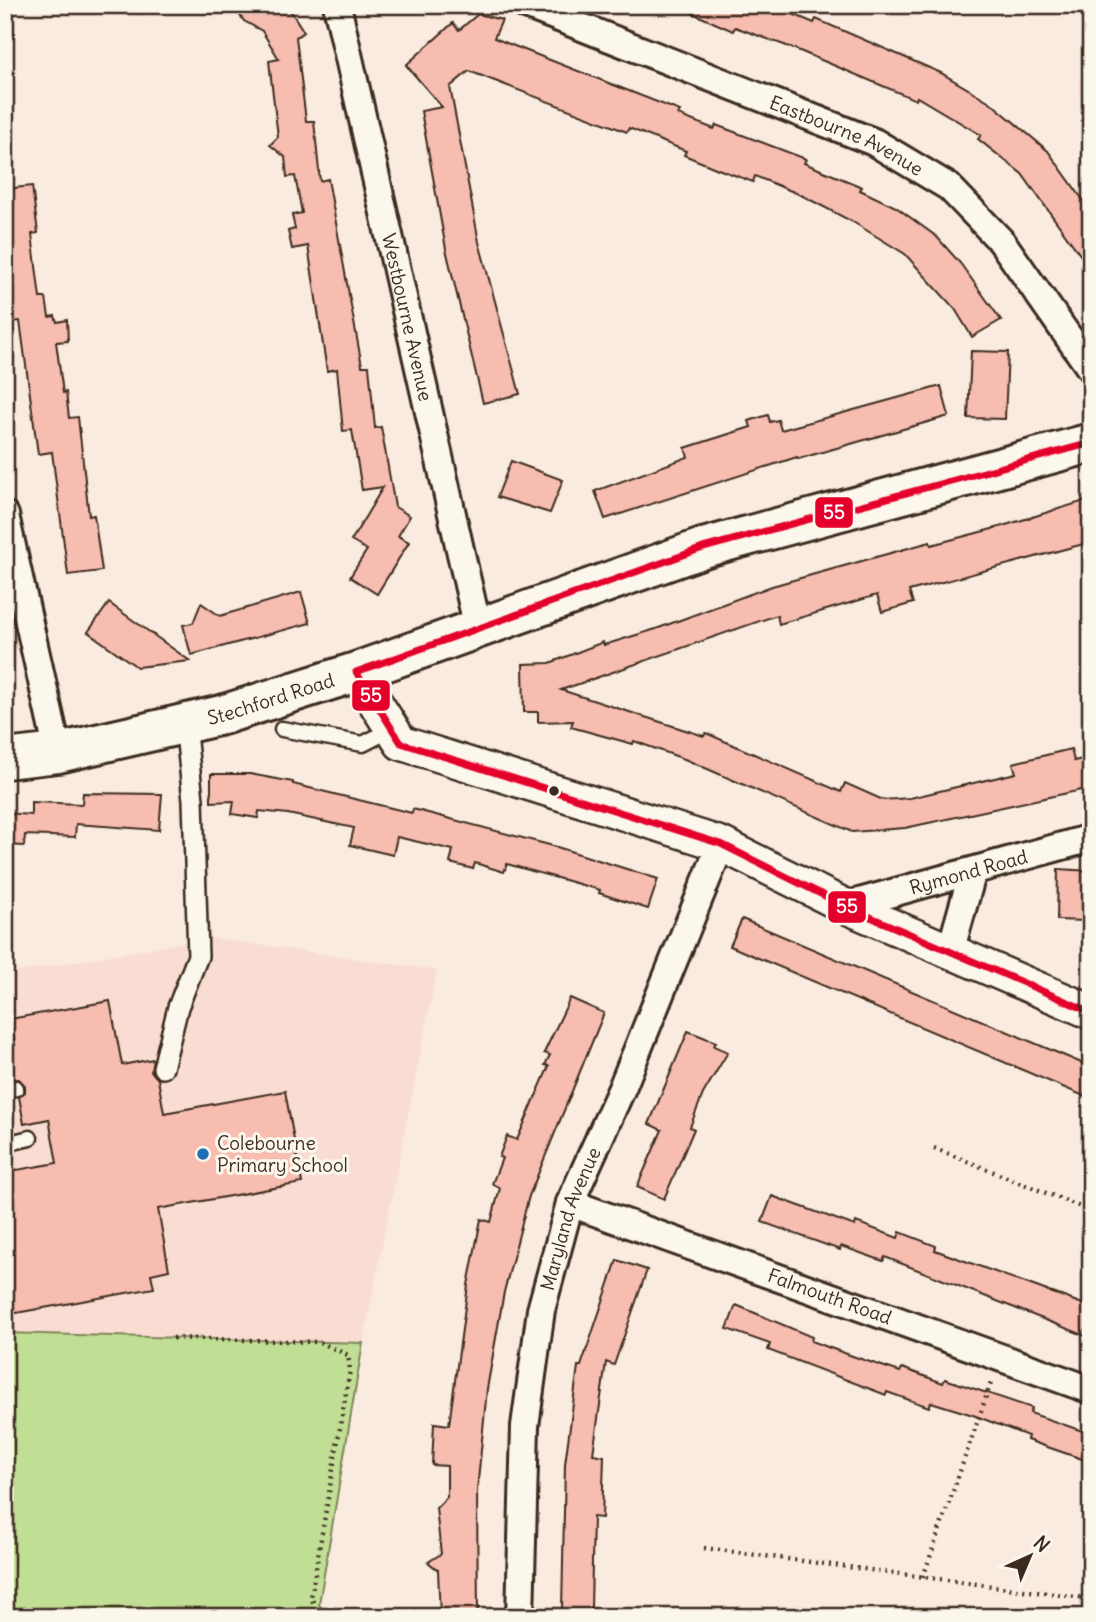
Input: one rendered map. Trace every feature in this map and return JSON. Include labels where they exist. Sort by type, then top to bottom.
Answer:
[{"type":"main road","name":"Stechford Road","points":[[5,759],[58,753],[185,723],[356,672],[703,548],[1091,443]]},
{"type":"street","name":"Westbourne Avenue","points":[[337,5],[478,629]]},
{"type":"street","name":"Eastbourne Avenue","points":[[526,5],[874,142],[949,187],[1002,242],[1091,369]]},
{"type":"street","points":[[5,515],[58,753]]},
{"type":"street","points":[[356,672],[401,743],[721,844],[845,906],[1091,1012]]},
{"type":"street","points":[[163,1068],[178,1007],[198,956],[193,800],[185,723]]},
{"type":"street","name":"Rymond Road","points":[[845,906],[1091,838]]},
{"type":"street","name":"Maryland Avenue","points":[[520,1617],[525,1426],[541,1310],[570,1203],[622,1088],[721,844]]},
{"type":"street","points":[[950,952],[973,871]]},
{"type":"street","name":"Falmouth Road","points":[[570,1203],[1091,1390]]},
{"type":"lane","points":[[282,729],[363,744],[392,729]]},
{"type":"lane","points":[[5,1144],[30,1138]]},
{"type":"path","points":[[934,1148],[1091,1211]]},
{"type":"path","points":[[173,1338],[319,1342],[348,1355],[350,1370],[311,1597],[319,1617]]},
{"type":"path","points":[[923,1577],[1000,1357]]},
{"type":"path","points":[[704,1548],[1091,1599]]},
{"type":"shaded area","name":"Colebourne Primary School","points":[[201,763],[211,938],[437,970],[363,1343],[5,1333],[5,974],[190,941],[177,765]]},
{"type":"green space","points":[[5,1333],[363,1343],[319,1604],[326,1617],[5,1617]]},
{"type":"building","points":[[248,5],[287,5],[304,32],[296,37],[306,121],[314,121],[320,181],[328,179],[362,366],[369,366],[375,428],[381,427],[395,507],[410,516],[398,536],[409,542],[377,594],[350,577],[367,550],[351,541],[383,487],[362,490],[352,430],[343,431],[337,369],[327,371],[308,246],[292,249],[288,231],[295,229],[292,215],[302,213],[295,176],[287,177],[285,157],[270,145],[278,137],[269,61],[279,59],[262,31],[244,21],[237,11]]},
{"type":"building","points":[[674,5],[771,5],[814,23],[816,19],[941,73],[990,102],[1048,151],[1091,211],[1091,270],[1022,174],[978,139],[981,135],[917,97],[916,100],[735,27],[733,31]]},
{"type":"building","points":[[478,14],[502,20],[494,38],[680,111],[678,115],[714,129],[716,125],[806,159],[804,163],[862,187],[860,190],[896,207],[937,237],[960,263],[1001,320],[972,337],[955,309],[905,254],[853,222],[801,195],[755,176],[753,182],[718,169],[684,155],[686,151],[629,128],[627,132],[469,71],[450,87],[479,242],[520,394],[483,403],[446,249],[421,111],[442,107],[406,65],[453,23],[459,30]]},
{"type":"building","points":[[32,186],[38,233],[32,234],[40,298],[46,298],[49,317],[55,316],[57,322],[67,320],[68,341],[56,342],[63,393],[66,392],[69,418],[78,417],[89,516],[94,515],[102,571],[68,575],[52,452],[38,454],[20,321],[11,322],[5,275],[5,189]]},
{"type":"building","points":[[971,351],[1008,352],[1005,419],[968,418]]},
{"type":"building","points":[[941,386],[949,416],[798,459],[797,457],[605,519],[595,491],[688,457],[685,448],[751,427],[749,421],[768,415],[770,422],[778,420],[781,430]]},
{"type":"building","points":[[511,461],[563,480],[550,513],[497,497]]},
{"type":"building","points":[[1091,499],[1091,542],[909,591],[913,603],[882,612],[877,595],[779,624],[777,615],[561,690],[704,736],[706,733],[841,792],[845,783],[883,800],[910,798],[1016,773],[1013,763],[1071,749],[1074,761],[1091,757],[1091,788],[905,828],[852,832],[687,760],[634,741],[633,744],[571,727],[573,721],[538,722],[538,712],[524,712],[523,664],[550,663],[603,642],[604,645],[656,629],[772,586],[930,542],[931,545],[996,528]]},
{"type":"building","points":[[301,592],[310,623],[191,655],[183,625],[193,623],[201,603],[220,616]]},
{"type":"building","points":[[109,603],[190,661],[137,667],[88,632]]},
{"type":"building","points":[[211,774],[250,774],[293,782],[412,813],[413,809],[557,847],[658,879],[648,909],[599,893],[600,890],[507,864],[504,872],[475,863],[473,869],[450,863],[453,850],[397,837],[393,855],[350,845],[354,828],[288,814],[259,811],[258,818],[232,814],[234,801],[211,802]]},
{"type":"building","points":[[83,793],[162,794],[159,830],[76,824],[75,837],[25,835],[24,846],[5,845],[5,813],[31,815],[31,802],[82,804]]},
{"type":"building","points":[[1058,869],[1091,871],[1091,891],[1086,891],[1085,921],[1057,920]]},
{"type":"building","points":[[742,919],[1091,1067],[1091,1099],[730,946]]},
{"type":"building","points":[[570,998],[604,1013],[529,1196],[504,1292],[487,1389],[477,1491],[478,1617],[440,1617],[438,1570],[428,1562],[441,1554],[436,1508],[447,1497],[447,1466],[432,1465],[434,1423],[449,1425],[468,1285],[481,1219],[491,1222],[500,1188],[492,1184],[502,1158],[499,1157],[507,1136],[517,1140],[549,1066],[545,1065],[550,1055],[544,1053]]},
{"type":"building","points":[[110,1001],[122,1065],[153,1059],[151,1071],[158,1079],[164,1113],[285,1091],[302,1183],[158,1209],[169,1270],[151,1274],[154,1288],[5,1315],[5,1172],[57,1163],[49,1119],[24,1124],[19,1097],[25,1092],[25,1086],[19,1079],[5,1080],[5,1047],[15,1045],[10,1019]]},
{"type":"building","points":[[688,1031],[716,1042],[714,1046],[728,1052],[703,1094],[690,1127],[694,1129],[664,1199],[637,1187],[662,1130],[649,1124]]},
{"type":"building","points":[[772,1196],[855,1226],[856,1222],[898,1238],[900,1232],[936,1246],[935,1250],[1091,1307],[1091,1338],[885,1257],[883,1261],[841,1246],[840,1250],[762,1222]]},
{"type":"building","points":[[617,1260],[647,1270],[614,1365],[606,1362],[593,1454],[604,1456],[602,1518],[593,1517],[591,1610],[562,1610],[565,1464],[578,1366],[581,1366]]},
{"type":"building","points":[[736,1305],[812,1337],[811,1341],[900,1372],[902,1368],[943,1383],[945,1379],[1032,1408],[1030,1413],[1091,1434],[1091,1462],[1027,1440],[1028,1436],[973,1415],[931,1402],[929,1407],[887,1392],[886,1395],[768,1350],[770,1344],[727,1329]]},
{"type":"transit line","name":"55","points":[[1091,443],[703,548],[356,672],[401,743],[721,844],[845,906],[1091,1012]]},
{"type":"place","name":"Colebourne Primary School","points":[[203,1154]]}]
